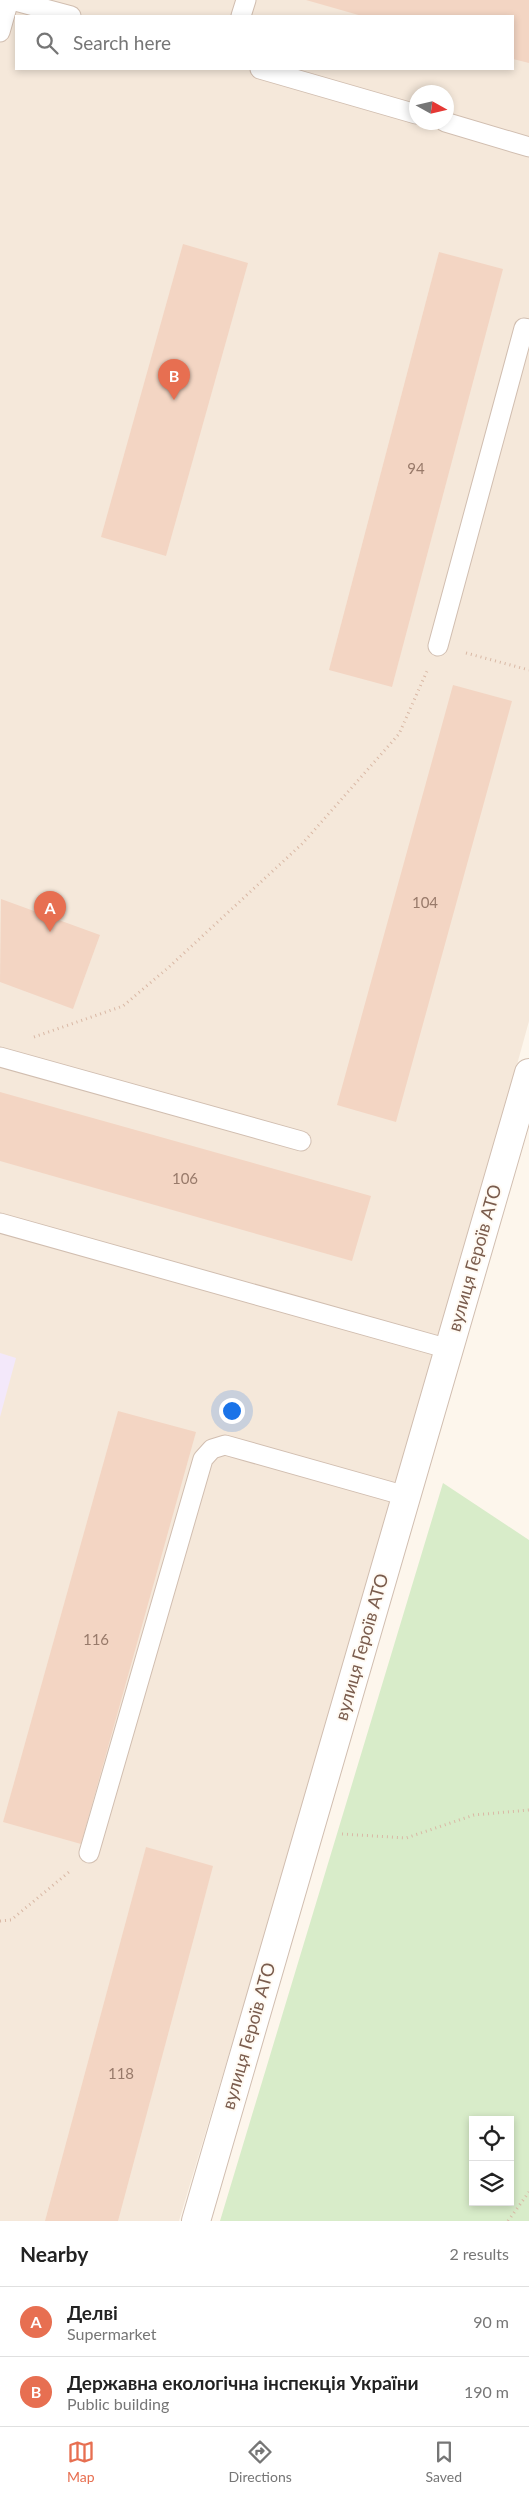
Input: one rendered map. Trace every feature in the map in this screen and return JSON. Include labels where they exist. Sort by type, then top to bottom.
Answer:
[{"type":"street","name":"вулиця Героїв АТО","points":[[196,2221],[529,1073]]},
{"type":"lane","points":[[0,32],[10,0],[67,15]]},
{"type":"lane","points":[[241,15],[246,0]]},
{"type":"lane","points":[[263,70],[409,112]]},
{"type":"lane","points":[[454,125],[529,147]]},
{"type":"lane","points":[[438,646],[524,328],[529,329]]},
{"type":"lane","points":[[0,1057],[301,1141]]},
{"type":"lane","points":[[0,1223],[449,1348]]},
{"type":"lane","points":[[89,1853],[203,1459],[212,1449],[225,1445],[406,1496]]},
{"type":"path","points":[[30,1038],[123,1006],[169,967],[303,843],[399,734],[438,646],[529,670]]},
{"type":"path","points":[[309,1830],[350,1835],[406,1838],[474,1815],[529,1810]]},
{"type":"path","points":[[0,1921],[11,1920],[89,1853]]},
{"type":"path","points":[[508,2221],[529,2192]]},
{"type":"shaded area","points":[[0,0],[529,0],[529,1021],[428,1389],[179,2221],[0,2221]]},
{"type":"shaded area","points":[[0,1353],[16,1358],[0,1417]]},
{"type":"green space","points":[[443,1483],[529,1540],[529,2221],[220,2221]]},
{"type":"building","points":[[306,0],[529,0],[529,63],[514,59],[514,15],[358,15]]},
{"type":"building","points":[[183,244],[248,263],[166,556],[101,537]]},
{"type":"building","points":[[439,252],[503,269],[392,687],[329,670]]},
{"type":"building","points":[[453,685],[512,701],[396,1122],[337,1105]]},
{"type":"building","points":[[1,899],[100,935],[73,1009],[0,982]]},
{"type":"building","points":[[0,1092],[371,1196],[352,1261],[0,1161]]},
{"type":"building","points":[[118,1411],[196,1432],[81,1844],[3,1822]]},
{"type":"building","points":[[146,1847],[213,1866],[118,2221],[45,2221]]},
{"type":"place","name":"Державна екологічна інспекція України","points":[[174,400]]},
{"type":"place","name":"Делві","points":[[50,932]]}]
